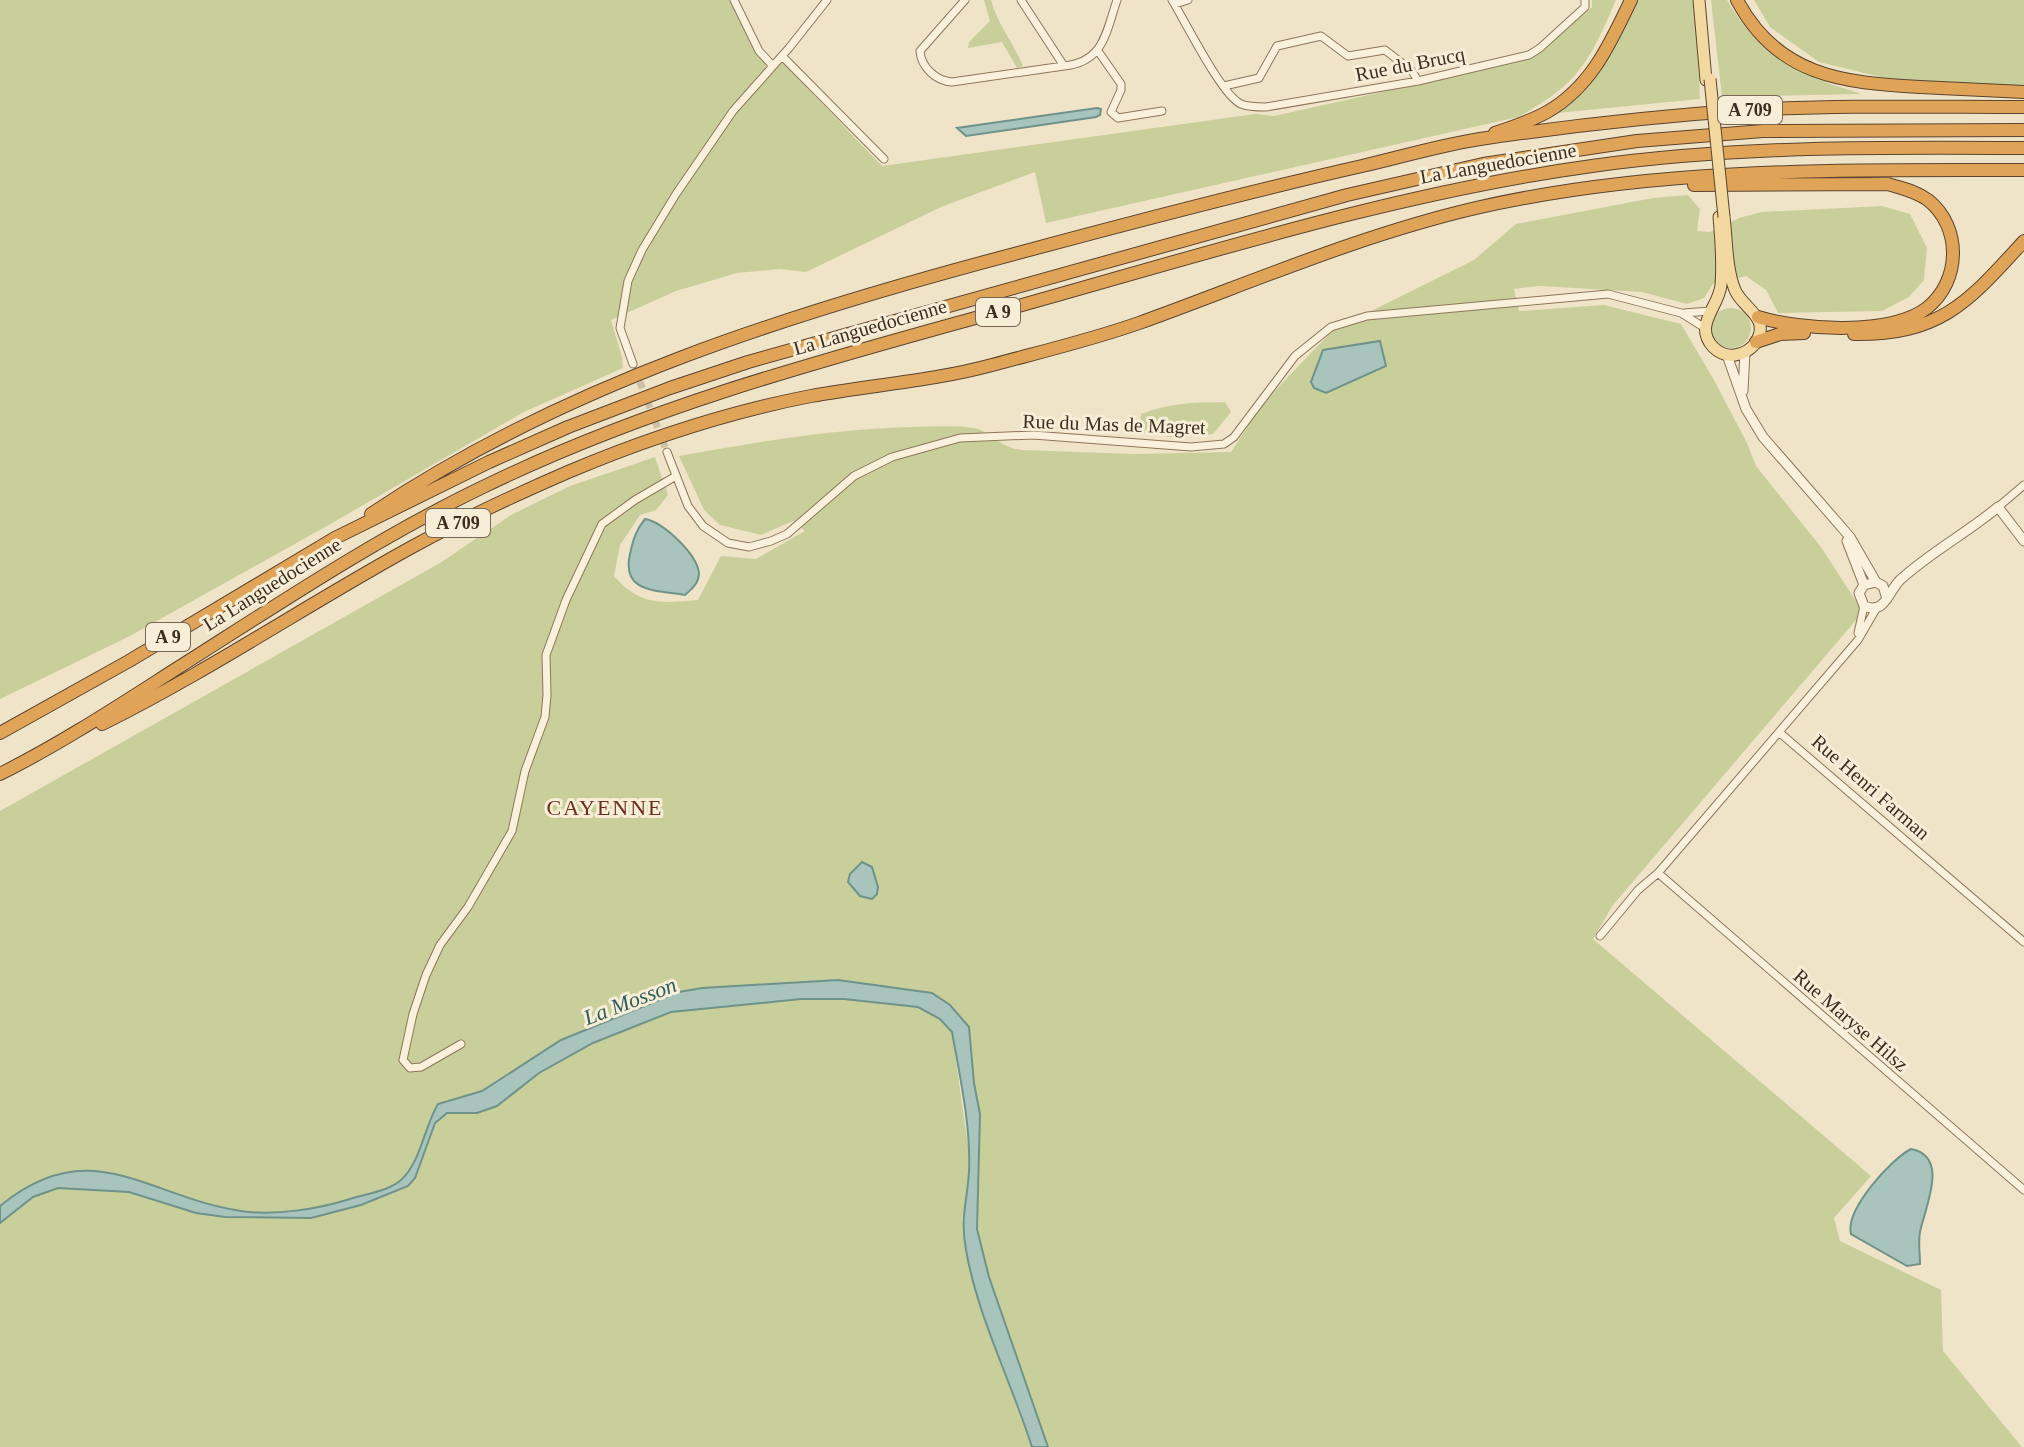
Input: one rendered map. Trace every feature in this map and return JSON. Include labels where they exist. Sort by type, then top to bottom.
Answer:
[{"type":"highway","points":[[1477,140],[1536,118],[1573,93],[1600,61],[1631,0]]},
{"type":"highway","points":[[1737,0],[1754,26],[1775,48],[1799,64],[1829,77],[1868,84],[2024,92]]},
{"type":"highway","name":"A 709","points":[[335,538],[429,477],[518,429],[634,377],[773,324],[906,282],[1148,217],[1477,140],[1639,119],[1750,110],[2024,107]]},
{"type":"highway","name":"La Languedocienne","points":[[0,733],[129,661],[335,538],[541,439],[707,375],[829,338],[1375,188],[1515,159],[1663,139],[1813,129],[2024,130]]},
{"type":"highway","name":"La Languedocienne","points":[[0,774],[56,746],[334,568],[437,509],[602,434],[748,382],[1348,215],[1498,181],[1591,166],[1757,151],[2024,148]]},
{"type":"highway","name":"A 709","points":[[56,746],[189,680],[440,532],[530,489],[645,442],[771,404],[962,372],[1132,325],[1346,246],[1440,217],[1507,202],[1618,185],[1747,173],[2024,170]]},
{"type":"highway","points":[[1618,185],[1888,184],[1928,200],[1952,233],[1952,264],[1948,281],[1927,308],[1910,317],[1890,324],[1854,326],[1788,324],[1758,317]]},
{"type":"highway","points":[[1756,342],[1780,334],[1876,334],[1928,323],[1969,299],[2024,241]]},
{"type":"main road","points":[[1702,0],[1722,249],[1720,290],[1705,328],[1711,345],[1727,355],[1745,352],[1756,342],[1760,332],[1758,317],[1736,292],[1721,217]]},
{"type":"main road","points":[[1712,309],[1728,300],[1744,303]]},
{"type":"street","points":[[734,0],[759,51],[772,65]]},
{"type":"street","points":[[633,364],[620,328],[628,281],[642,250],[667,207],[733,111],[827,0]]},
{"type":"street","points":[[965,0],[920,51],[923,65],[941,80],[952,82],[1086,62],[1098,51],[1117,0]]},
{"type":"street","points":[[1021,0],[1064,66]]},
{"type":"street","points":[[1188,0],[1174,2],[1224,86],[1261,77],[1277,46],[1317,36],[1348,56],[1385,50],[1412,71],[1418,81]]},
{"type":"street","name":"Rue du Brucq","points":[[1224,86],[1238,103],[1266,107],[1418,81],[1529,55],[1585,7],[1585,0]]},
{"type":"street","points":[[1098,51],[1121,84],[1111,112],[1113,116],[1118,118],[1162,111]]},
{"type":"street","points":[[782,56],[884,159]]},
{"type":"street","name":"Rue du Mas de Magret","points":[[667,452],[688,506],[703,526],[728,543],[749,547],[787,534],[854,476],[892,457],[960,438],[1033,435],[1191,447],[1224,444],[1234,437],[1295,356],[1331,327],[1367,316],[1608,294],[1681,313],[1705,328]]},
{"type":"street","name":"Rue du Mas de Magret","points":[[1681,313],[1712,309]]},
{"type":"street","points":[[1743,394],[1745,352]]},
{"type":"street","points":[[1727,355],[1746,409],[1763,437],[1841,527],[1887,599]]},
{"type":"street","points":[[461,1044],[421,1067],[410,1068],[403,1060],[413,1014],[440,945],[468,907],[512,831],[525,771],[545,717],[546,655],[566,600],[602,524],[676,476]]},
{"type":"street","points":[[1600,936],[1780,733],[1853,646],[1876,609],[1882,606],[1903,578],[2024,485]]},
{"type":"street","points":[[1998,507],[2024,541]]},
{"type":"street","points":[[1841,527],[1864,585]]},
{"type":"street","points":[[1864,585],[1903,578]]},
{"type":"street","points":[[1853,646],[1864,606],[1859,593],[1864,585]]},
{"type":"street","points":[[1864,606],[1876,609]]},
{"type":"street","name":"Rue Henri Farman","points":[[1780,733],[2024,942]]},
{"type":"street","name":"Rue Maryse Hilsz","points":[[1658,873],[2024,1190]]},
{"type":"green space","points":[[0,0],[731,0],[759,56],[783,63],[882,166],[1255,114],[1274,116],[1495,67],[1535,55],[1592,7],[1592,0],[1616,0],[1598,40],[1580,69],[1556,93],[1518,117],[1046,223],[1035,172],[941,207],[806,272],[780,269],[737,273],[676,291],[611,320],[623,368],[524,412],[130,636],[0,699]]},
{"type":"green space","points":[[984,0],[991,0],[1023,66],[1017,68],[1002,42],[968,48],[969,42],[990,21]]},
{"type":"green space","points":[[1635,0],[1696,0],[1700,99],[1557,113],[1584,92],[1605,60]]},
{"type":"green space","points":[[1711,0],[1727,0],[1768,51],[1800,72],[1862,94],[1722,97]]},
{"type":"green space","points":[[1754,0],[2024,0],[2024,88],[1901,82],[1819,62],[1770,27]]},
{"type":"green space","points":[[1688,195],[1700,209],[1697,231],[1710,232],[1739,218],[1761,212],[1882,206],[1910,214],[1927,248],[1924,280],[1909,297],[1882,311],[1778,313],[1766,290],[1746,276],[1713,284],[1704,298],[1687,304],[1642,292],[1540,286],[1514,289],[1519,311],[1604,305],[1681,324],[1714,380],[1756,466],[1821,547],[1863,612],[1613,905],[1593,939],[1871,1176],[1834,1218],[1840,1241],[1941,1290],[1943,1351],[2022,1447],[1048,1447],[989,1277],[977,1229],[980,1113],[969,1027],[932,993],[838,980],[679,992],[561,1040],[482,1091],[438,1104],[408,1173],[385,1188],[342,1201],[284,1212],[241,1211],[207,1204],[119,1175],[91,1171],[63,1173],[33,1184],[0,1206],[0,811],[440,563],[511,515],[570,486],[655,457],[668,495],[656,510],[640,515],[620,545],[614,576],[642,598],[662,602],[698,600],[721,556],[756,559],[805,531],[793,521],[761,535],[720,525],[704,510],[679,456],[824,433],[942,426],[979,429],[1007,446],[1022,450],[1136,454],[1231,452],[1262,404],[1333,330],[1474,260],[1516,224],[1653,198]]},
{"type":"green space","points":[[1731,308],[1745,314],[1751,328],[1745,342],[1731,348],[1717,342],[1711,328],[1717,314]]},
{"type":"green space","points":[[1225,402],[1231,412],[1213,434],[1177,438],[1139,432],[1141,414],[1173,405]]},
{"type":"green space","points":[[801,999],[844,999],[918,1007],[940,1019],[952,1032],[968,1146],[969,1173],[962,1220],[993,1344],[1032,1447],[0,1447],[0,1223],[33,1197],[58,1188],[129,1192],[196,1213],[225,1217],[311,1218],[361,1205],[408,1186],[415,1177],[435,1123],[447,1113],[477,1113],[497,1106],[539,1073],[593,1043],[671,1012]]},
{"type":"water","points":[[1101,109],[1096,117],[966,136],[957,128]]},
{"type":"water","points":[[1380,341],[1386,366],[1326,393],[1314,388],[1311,382],[1323,350]]},
{"type":"water","points":[[645,519],[661,526],[678,540],[697,565],[698,580],[685,595],[643,587],[631,576],[631,549]]},
{"type":"water","points":[[862,862],[872,867],[878,887],[872,899],[860,896],[848,882],[850,874]]},
{"type":"water","points":[[838,980],[932,993],[950,1005],[969,1027],[980,1114],[977,1229],[989,1277],[1048,1447],[1032,1447],[971,1275],[964,1228],[969,1172],[968,1137],[952,1032],[940,1019],[918,1007],[844,999],[801,999],[671,1012],[593,1043],[539,1073],[497,1106],[477,1113],[447,1113],[435,1123],[415,1178],[408,1186],[361,1205],[311,1218],[225,1217],[196,1213],[129,1192],[58,1188],[33,1197],[0,1223],[0,1206],[33,1184],[63,1173],[91,1171],[119,1175],[207,1204],[254,1212],[310,1209],[377,1192],[396,1184],[408,1173],[438,1104],[482,1091],[561,1040],[679,992]]},
{"type":"water","points":[[1911,1149],[1930,1161],[1932,1184],[1919,1236],[1920,1264],[1907,1266],[1851,1234],[1851,1224],[1862,1199],[1881,1174]]},
{"type":"tunnel","points":[[636,372],[667,452]]},
{"type":"district","name":"CAYENNE","points":[[605,807]]},
{"type":"water label","name":"La Mosson","points":[[630,1001]]}]
